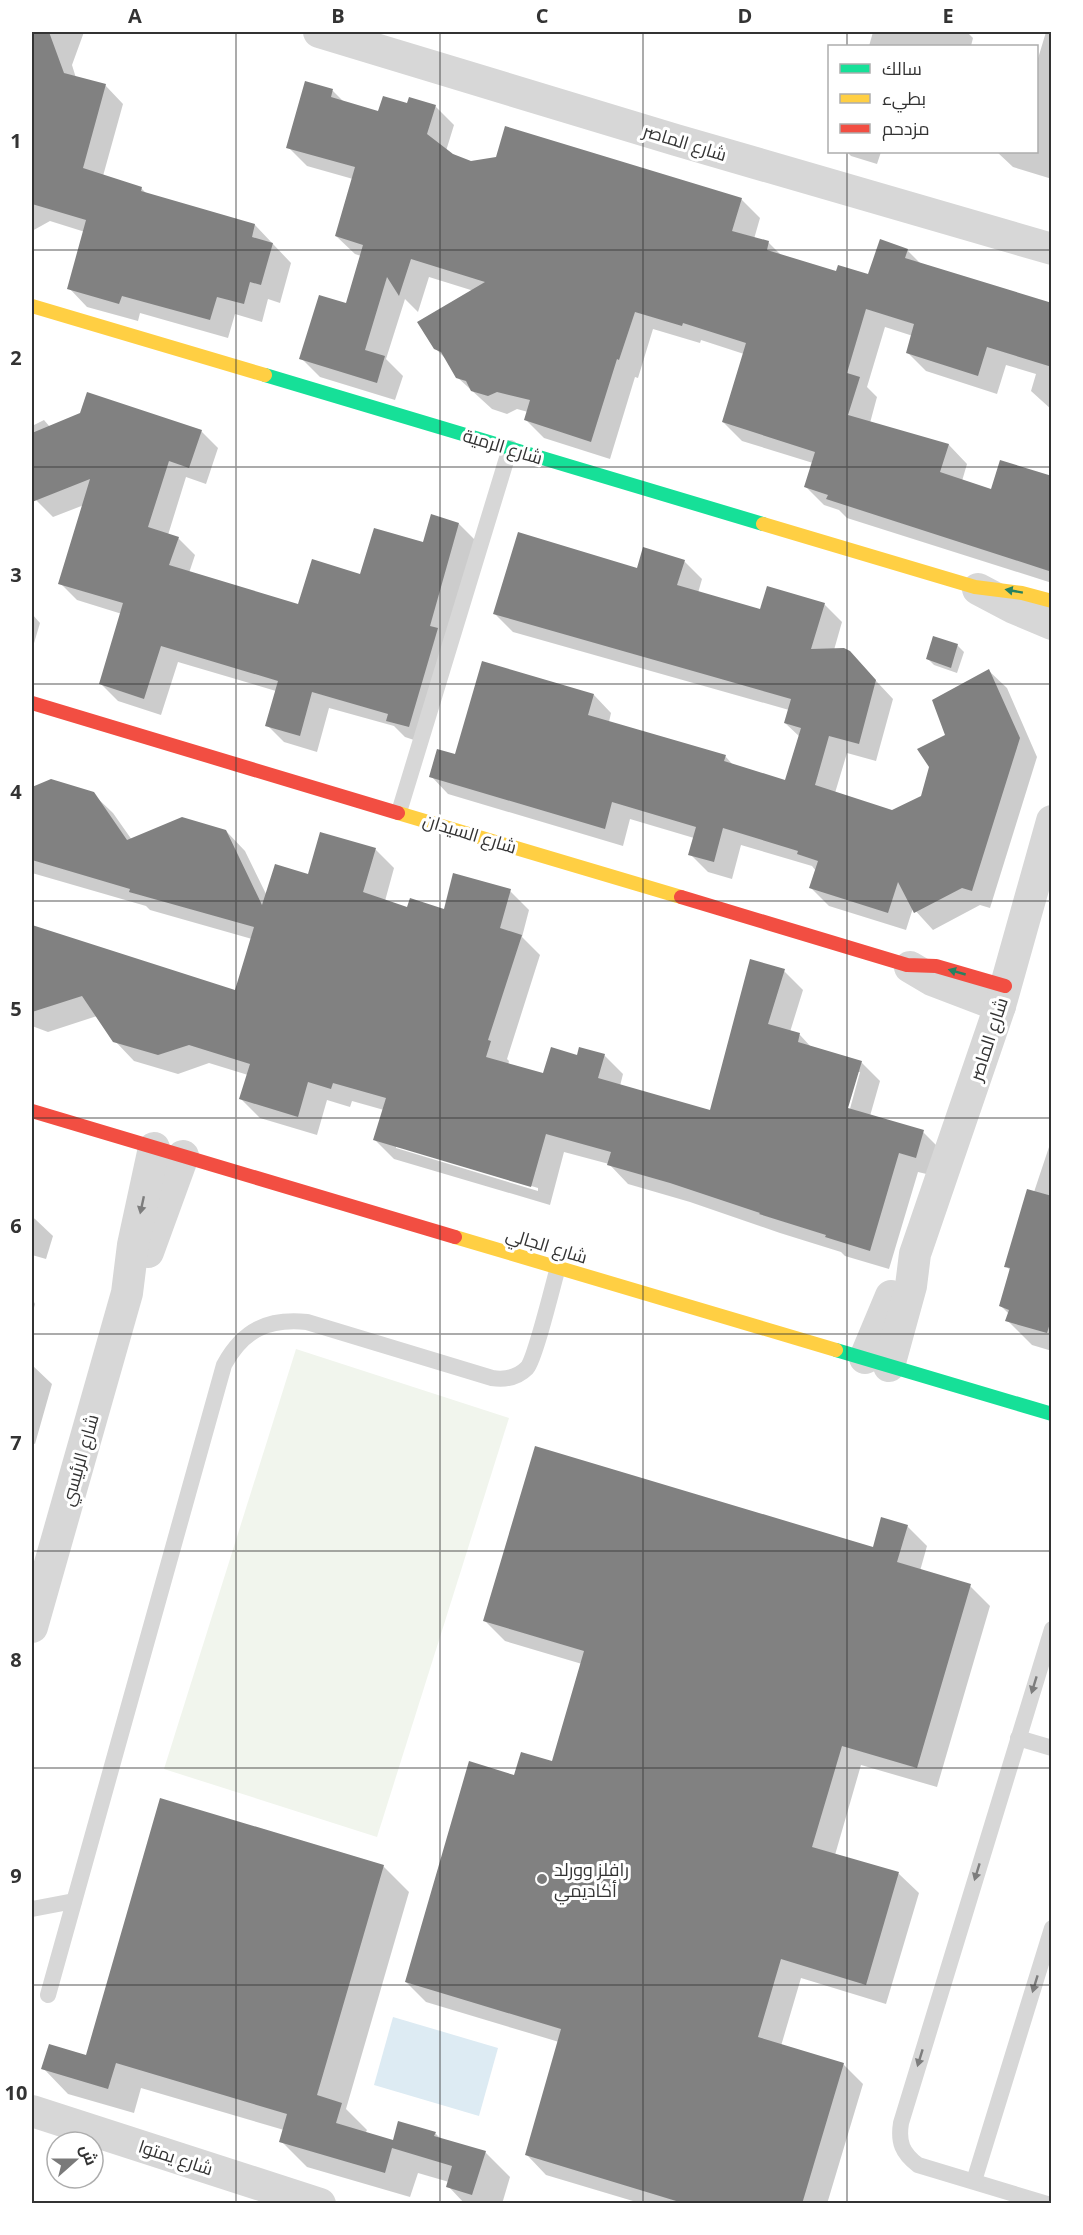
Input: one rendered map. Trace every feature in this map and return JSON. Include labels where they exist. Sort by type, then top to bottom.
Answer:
[{"type":"street","name":"شارع الماصر","points":[[319,32],[676,140],[1052,249]]},
{"type":"street","name":"شارع الرمية","points":[[32,306],[975,587],[1022,593],[1052,601]]},
{"type":"street","name":"شارع الرمية","points":[[975,587],[1014,608],[1052,624]]},
{"type":"street","name":"شارع السيدان","points":[[32,703],[907,965],[932,980],[1002,996]]},
{"type":"street","name":"شارع الماصر","points":[[877,1362],[896,1285],[915,1254],[1002,996],[1052,821]]},
{"type":"street","name":"شارع الجالي","points":[[32,1111],[1052,1414]]},
{"type":"street","name":"شارع الرئيسي","points":[[32,1627],[127,1293],[133,1245],[169,1152]]},
{"type":"street","name":"شارع يمتوا","points":[[32,2111],[320,2204]]},
{"type":"lane","points":[[399,812],[510,448]]},
{"type":"lane","points":[[48,1995],[224,1365],[231,1352],[240,1341],[258,1329],[279,1322],[293,1321],[307,1323],[492,1378],[510,1378],[519,1374],[531,1363],[558,1267]]},
{"type":"lane","points":[[1047,2204],[918,2165],[901,2147],[899,2135],[1052,1629]]},
{"type":"lane","points":[[1018,1738],[1052,1748]]},
{"type":"lane","points":[[32,1909],[74,1902]]},
{"type":"lane","points":[[974,2181],[1052,1928]]},
{"type":"shaded area","points":[[296,1349],[509,1418],[377,1837],[164,1769]]},
{"type":"shaded area","points":[[393,2017],[498,2048],[479,2116],[374,2085]]},
{"type":"building","points":[[32,32],[49,32],[64,73],[106,84],[83,168],[142,187],[141,191],[255,224],[252,237],[273,243],[261,285],[250,282],[244,304],[217,297],[210,320],[122,296],[119,304],[67,289],[86,220],[32,204],[32,101],[34,91],[32,87]]},
{"type":"building","points":[[305,81],[333,89],[331,97],[378,111],[383,96],[407,103],[409,97],[436,105],[427,134],[453,154],[471,161],[496,157],[505,126],[742,198],[732,231],[769,241],[767,250],[836,271],[838,265],[868,274],[880,239],[908,249],[905,258],[1052,303],[1052,367],[987,347],[978,376],[906,353],[914,324],[866,309],[847,373],[860,377],[848,415],[949,444],[940,472],[991,489],[1000,460],[1052,476],[1052,572],[826,499],[828,495],[804,487],[815,452],[722,422],[746,343],[683,323],[682,326],[635,312],[619,360],[617,359],[591,442],[524,420],[530,400],[497,392],[488,396],[471,391],[466,381],[456,378],[441,352],[434,349],[417,322],[485,282],[411,259],[399,296],[387,277],[365,350],[385,356],[377,383],[299,359],[319,295],[346,303],[363,245],[335,236],[355,167],[286,148]]},
{"type":"building","points":[[87,392],[202,430],[189,468],[169,461],[148,527],[179,537],[169,565],[298,604],[312,559],[360,574],[374,528],[423,542],[431,514],[459,523],[430,626],[438,628],[409,727],[386,721],[388,714],[312,692],[300,736],[265,726],[278,681],[161,646],[144,699],[99,684],[123,603],[58,584],[90,479],[32,502],[32,433],[80,413]]},
{"type":"building","points":[[518,532],[637,568],[643,547],[685,560],[677,585],[760,609],[767,586],[825,603],[811,649],[844,648],[850,651],[876,680],[859,744],[829,736],[815,785],[892,810],[921,796],[929,767],[917,749],[945,735],[932,700],[989,669],[1020,738],[972,891],[962,888],[914,913],[898,882],[888,913],[809,888],[818,861],[797,854],[798,851],[723,828],[714,862],[688,855],[696,827],[612,802],[605,829],[429,777],[437,749],[455,754],[482,661],[594,694],[588,715],[726,755],[724,761],[785,780],[801,728],[784,723],[791,699],[493,614]]},
{"type":"building","points":[[933,636],[958,644],[951,668],[926,659]]},
{"type":"building","points":[[51,779],[94,792],[127,840],[182,817],[226,830],[262,905],[275,864],[308,874],[320,832],[376,848],[363,892],[407,907],[410,898],[444,909],[453,873],[511,889],[500,928],[522,935],[488,1040],[491,1041],[486,1057],[543,1073],[551,1047],[577,1055],[579,1047],[605,1054],[598,1078],[710,1110],[750,959],[785,969],[768,1024],[800,1033],[798,1042],[862,1061],[848,1108],[924,1130],[916,1158],[899,1153],[870,1251],[670,1183],[607,1165],[611,1152],[546,1134],[531,1187],[373,1140],[386,1098],[333,1083],[331,1089],[308,1082],[298,1117],[239,1099],[250,1064],[189,1045],[158,1055],[113,1042],[82,996],[32,1012],[32,925],[235,990],[254,927],[129,892],[130,889],[32,860],[32,787]]},
{"type":"building","points":[[1027,1189],[1052,1196],[1052,1317],[1047,1333],[1005,1321],[1009,1310],[999,1306],[1010,1268],[1004,1267]]},
{"type":"building","points":[[535,1446],[873,1547],[881,1517],[908,1525],[897,1562],[971,1584],[917,1768],[842,1746],[812,1847],[899,1872],[866,1985],[781,1959],[758,2037],[844,2063],[802,2204],[686,2204],[525,2155],[561,2029],[405,1982],[469,1761],[514,1775],[521,1752],[552,1761],[584,1651],[483,1621]]},
{"type":"building","points":[[160,1798],[384,1865],[317,2095],[342,2103],[336,2123],[393,2140],[398,2121],[436,2132],[434,2136],[486,2151],[472,2195],[446,2187],[452,2166],[392,2148],[385,2173],[279,2142],[287,2114],[116,2063],[108,2089],[41,2069],[49,2044],[86,2055]]},
{"type":"traffic: fast","points":[[265,375],[763,524]]},
{"type":"traffic: fast","points":[[836,1350],[1052,1414]]},
{"type":"traffic: slow","points":[[32,306],[265,375]]},
{"type":"traffic: slow","points":[[763,524],[975,587],[1022,593],[1052,601]]},
{"type":"traffic: slow","points":[[398,813],[681,897]]},
{"type":"traffic: slow","points":[[455,1237],[836,1350]]},
{"type":"traffic: jam","points":[[32,703],[398,813]]},
{"type":"traffic: jam","points":[[681,897],[907,965],[936,966],[1005,986]]},
{"type":"traffic: jam","points":[[32,1111],[455,1237]]},
{"type":"place","name":"رافلز وورلد أكاديمي","points":[[542,1879]]}]
